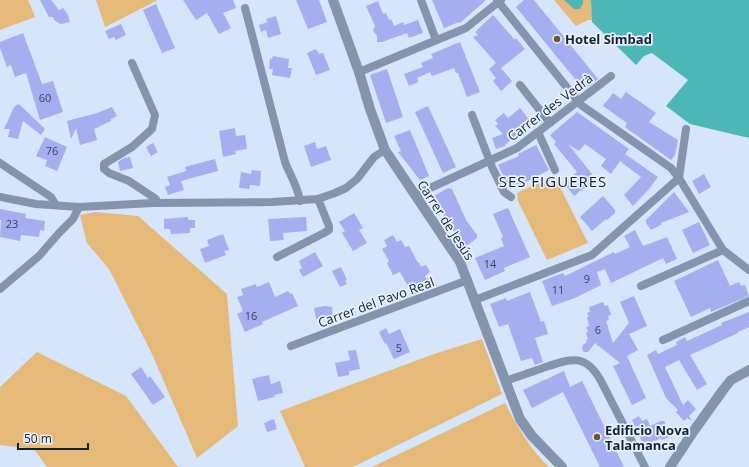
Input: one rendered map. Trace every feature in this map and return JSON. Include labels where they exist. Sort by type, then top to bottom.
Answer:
[{"type":"street","name":"Carrer de Jesús","points":[[333,0],[385,150],[460,262],[520,418],[532,436],[562,467]]},
{"type":"street","points":[[421,0],[436,40]]},
{"type":"street","points":[[359,72],[466,28],[499,1],[581,105],[671,168],[680,178],[723,250],[749,270]]},
{"type":"street","points":[[245,8],[285,162],[290,176],[299,192],[300,200]]},
{"type":"street","points":[[132,63],[155,115],[152,130],[132,147],[104,164],[104,169],[109,173],[129,182],[156,199],[156,203]]},
{"type":"street","name":"Carrer des Vedrà","points":[[415,195],[517,148],[611,76]]},
{"type":"street","points":[[520,85],[550,122]]},
{"type":"street","points":[[472,115],[504,192],[511,197]]},
{"type":"street","points":[[475,300],[592,254],[680,178],[686,128]]},
{"type":"street","points":[[538,132],[555,170]]},
{"type":"street","points":[[0,197],[36,204],[79,207],[156,203],[228,204],[318,199],[346,188],[357,179],[374,157],[385,150]]},
{"type":"street","points":[[0,162],[51,197],[56,205]]},
{"type":"street","points":[[277,257],[328,230],[329,226],[318,199]]},
{"type":"street","points":[[0,290],[39,256],[73,219],[79,207]]},
{"type":"street","points":[[641,286],[723,250]]},
{"type":"street","name":"Carrer del Pavo Real","points":[[291,346],[468,280]]},
{"type":"street","points":[[663,340],[749,300]]},
{"type":"street","points":[[505,381],[566,360],[577,360],[588,364],[595,370],[645,467]]},
{"type":"street","points":[[670,467],[693,432],[731,380],[749,370]]},
{"type":"shaded area","points":[[0,0],[28,0],[35,17],[0,30]]},
{"type":"shaded area","points":[[96,0],[158,0],[105,27]]},
{"type":"shaded area","points":[[554,0],[591,0],[592,20],[588,20],[576,26]]},
{"type":"shaded area","points":[[564,0],[583,0],[583,3],[580,9],[574,9]]},
{"type":"shaded area","points":[[591,0],[749,0],[749,138],[690,124],[666,106],[688,80],[652,53],[644,56],[636,65],[592,22]]},
{"type":"shaded area","points":[[554,175],[588,243],[547,260],[518,201],[517,193]]},
{"type":"shaded area","points":[[95,212],[138,216],[227,294],[238,426],[197,458],[152,354],[109,269],[87,243],[80,215]]},
{"type":"shaded area","points":[[482,339],[502,394],[353,467],[305,467],[280,411],[434,354]]},
{"type":"shaded area","points":[[37,352],[126,396],[178,467],[47,467],[34,449],[0,445],[0,387]]},
{"type":"shaded area","points":[[505,403],[519,429],[530,445],[549,467],[372,467]]},
{"type":"building","points":[[40,0],[51,0],[59,10],[63,8],[68,15],[70,22],[61,24],[55,21],[53,17],[49,17]]},
{"type":"building","points":[[183,0],[233,0],[236,8],[223,13],[231,28],[219,34],[207,13],[196,20]]},
{"type":"building","points":[[296,0],[319,0],[327,22],[308,29]]},
{"type":"building","points":[[432,0],[486,0],[460,23],[459,22],[444,28]]},
{"type":"building","points":[[524,0],[534,0],[598,79],[584,90],[516,7]]},
{"type":"building","points":[[378,1],[383,14],[386,13],[394,26],[403,22],[404,25],[418,20],[423,33],[409,38],[407,33],[382,42],[377,42],[377,36],[373,31],[375,26],[366,6]]},
{"type":"building","points":[[156,4],[175,48],[162,53],[143,10]]},
{"type":"building","points":[[493,15],[525,49],[501,68],[512,81],[501,91],[493,81],[496,78],[489,69],[496,63],[473,37],[478,35],[475,32]]},
{"type":"building","points":[[276,16],[281,34],[268,38],[266,30],[261,32],[259,25],[268,22],[266,19]]},
{"type":"building","points":[[121,24],[126,35],[116,40],[114,37],[109,39],[105,31]]},
{"type":"building","points":[[23,33],[42,84],[53,81],[63,112],[40,120],[26,73],[15,77],[11,65],[7,67],[0,48],[0,42]]},
{"type":"building","points":[[460,42],[480,92],[467,97],[458,73],[456,73],[454,68],[432,76],[430,72],[417,78],[418,82],[409,86],[404,74],[423,67],[421,63],[433,58],[431,54]]},
{"type":"building","points":[[316,49],[319,54],[323,53],[330,70],[316,75],[307,53]]},
{"type":"building","points":[[273,56],[289,59],[288,68],[292,68],[290,78],[272,75],[273,69],[269,69],[270,58],[272,59]]},
{"type":"building","points":[[387,69],[403,117],[386,123],[370,75]]},
{"type":"building","points":[[626,92],[656,113],[649,122],[678,140],[675,155],[671,160],[625,127],[627,123],[603,106],[613,93],[621,99]]},
{"type":"building","points":[[18,104],[45,129],[41,135],[23,121],[18,139],[8,137],[10,129],[4,129],[14,107]]},
{"type":"building","points":[[428,106],[456,167],[443,173],[415,112]]},
{"type":"building","points":[[112,107],[117,116],[111,119],[111,121],[94,129],[97,140],[80,145],[76,128],[71,139],[67,121],[97,113]]},
{"type":"building","points":[[520,108],[531,122],[505,146],[496,149],[492,138],[503,134],[495,126],[498,124],[495,120],[504,113],[508,118]]},
{"type":"building","points":[[577,112],[629,149],[625,154],[658,177],[633,206],[624,195],[641,177],[620,161],[611,174],[601,166],[606,159],[585,144],[579,151],[568,144],[592,174],[588,179],[591,182],[574,196],[564,183],[577,172],[554,144],[556,142],[550,135]]},
{"type":"building","points":[[235,128],[236,136],[245,135],[247,149],[235,151],[236,154],[223,157],[219,131]]},
{"type":"building","points":[[410,130],[429,176],[420,180],[398,152],[401,151],[394,136]]},
{"type":"building","points":[[45,137],[67,147],[57,171],[45,166],[47,160],[36,156]]},
{"type":"building","points":[[315,142],[317,149],[326,146],[331,160],[311,167],[304,146]]},
{"type":"building","points":[[153,143],[158,152],[151,156],[146,147]]},
{"type":"building","points":[[536,145],[549,170],[510,189],[498,165],[519,156],[518,154]]},
{"type":"building","points":[[130,157],[133,168],[120,171],[118,162],[124,158]]},
{"type":"building","points":[[215,159],[218,171],[181,181],[184,190],[168,195],[165,187],[170,185],[167,177],[186,171],[185,167]]},
{"type":"building","points":[[252,170],[261,171],[260,186],[250,185],[249,189],[239,188],[241,172],[251,174]]},
{"type":"building","points":[[704,174],[711,187],[699,194],[692,181]]},
{"type":"building","points":[[448,188],[452,189],[466,220],[477,235],[477,238],[464,248],[432,197]]},
{"type":"building","points":[[674,192],[689,212],[661,223],[662,224],[651,230],[646,223],[646,220]]},
{"type":"building","points":[[603,196],[615,210],[615,213],[592,231],[580,217]]},
{"type":"building","points":[[508,208],[530,257],[504,268],[505,271],[485,280],[475,258],[504,246],[501,238],[503,237],[493,214]]},
{"type":"building","points":[[0,209],[26,214],[25,218],[45,221],[44,231],[40,230],[39,237],[21,235],[20,241],[0,237]]},
{"type":"building","points":[[354,213],[363,228],[359,230],[367,243],[353,251],[342,233],[345,231],[339,222]]},
{"type":"building","points":[[188,217],[188,220],[195,220],[195,228],[190,228],[190,233],[171,234],[170,229],[164,229],[164,219]]},
{"type":"building","points":[[306,217],[307,231],[283,233],[284,240],[270,241],[268,219]]},
{"type":"building","points":[[699,222],[710,245],[693,253],[682,230]]},
{"type":"building","points":[[635,230],[643,246],[667,237],[677,259],[666,264],[663,258],[611,283],[605,269],[597,272],[601,285],[575,298],[552,306],[542,281],[563,273],[565,276],[614,252],[615,254],[630,247],[624,236]]},
{"type":"building","points":[[223,234],[229,250],[224,251],[226,255],[205,263],[200,249],[209,246],[207,240]]},
{"type":"building","points":[[393,235],[397,242],[401,240],[405,247],[409,246],[421,267],[426,265],[430,272],[425,276],[426,279],[432,276],[437,286],[413,295],[400,272],[393,275],[387,263],[389,261],[382,249],[387,246],[384,240]]},
{"type":"building","points":[[315,252],[323,266],[303,277],[299,270],[302,268],[299,261]]},
{"type":"building","points":[[718,260],[730,286],[739,282],[741,286],[745,285],[749,296],[711,312],[710,308],[691,317],[674,281]]},
{"type":"building","points":[[341,267],[347,280],[345,281],[347,284],[340,287],[332,271]]},
{"type":"building","points":[[269,282],[275,297],[288,291],[290,294],[292,293],[298,306],[262,322],[263,324],[245,332],[237,314],[243,311],[237,297],[243,295],[241,289],[256,284],[257,287]]},
{"type":"building","points":[[530,292],[541,322],[544,321],[548,334],[535,338],[543,362],[535,365],[532,358],[521,361],[508,324],[499,327],[490,304],[506,298],[507,301]]},
{"type":"building","points":[[634,296],[647,326],[629,334],[638,350],[627,356],[646,398],[632,405],[613,366],[620,363],[595,343],[588,352],[584,352],[582,349],[583,345],[587,342],[586,340],[588,339],[586,327],[589,326],[587,317],[589,317],[587,313],[590,312],[589,307],[603,302],[605,306],[608,305],[611,315],[608,316],[609,320],[606,321],[613,343],[629,323],[620,302]]},
{"type":"building","points":[[325,306],[332,307],[333,318],[316,319],[314,308]]},
{"type":"building","points":[[749,312],[749,327],[690,355],[707,384],[697,390],[679,360],[665,367],[683,405],[688,400],[696,409],[689,416],[692,421],[687,418],[684,421],[676,412],[678,410],[666,398],[647,355],[656,350],[658,354],[677,345],[676,342],[685,337],[687,341],[722,325],[721,323]]},
{"type":"building","points":[[386,328],[389,334],[400,329],[410,352],[394,359],[379,332]]},
{"type":"building","points":[[356,350],[360,369],[349,371],[349,375],[338,377],[335,363],[350,360],[348,351]]},
{"type":"building","points":[[141,367],[148,378],[150,376],[165,397],[153,405],[131,374]]},
{"type":"building","name":"Edificio Nova Talamanca","points":[[564,371],[570,387],[582,381],[624,467],[600,467],[563,392],[532,408],[523,390]]},
{"type":"building","points":[[269,375],[271,384],[280,381],[283,393],[274,395],[275,397],[258,401],[252,379]]},
{"type":"building","points":[[639,416],[642,421],[647,419],[650,426],[664,421],[671,436],[662,440],[661,438],[644,446],[632,420]]},
{"type":"building","points":[[274,419],[277,429],[267,432],[264,423]]},
{"type":"place","name":"Hotel Simbad","points":[[557,39]]},
{"type":"place","name":"Edificio Nova Talamanca","points":[[597,437]]},
{"type":"district","name":"SES FIGUERES","points":[[553,182]]}]
